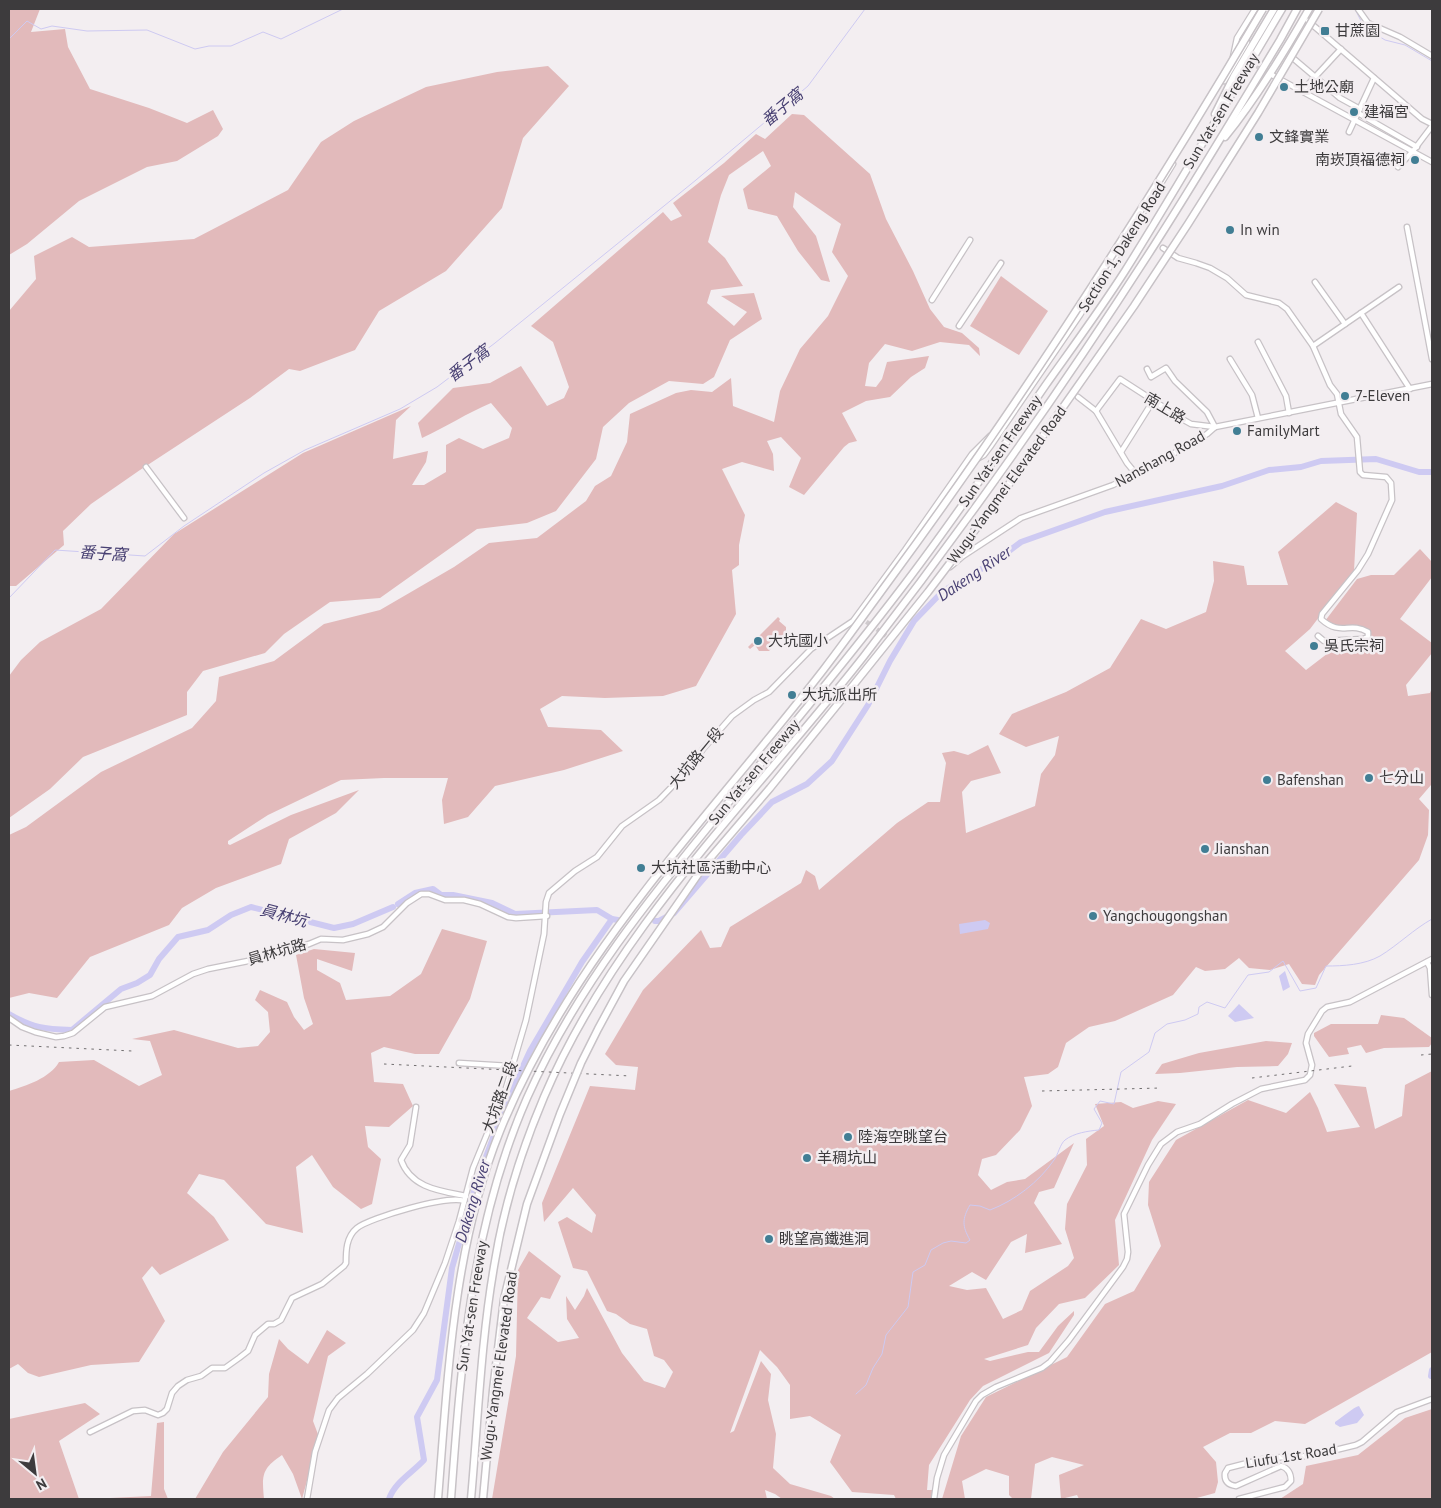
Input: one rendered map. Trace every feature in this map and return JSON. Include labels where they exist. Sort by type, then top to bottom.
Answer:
[{"type":"highway","points":[[438,1499],[449,1370],[457,1300],[467,1242],[484,1175],[498,1134],[534,1057],[556,1017],[584,972],[633,906],[825,669],[1003,422],[1152,193],[1264,9]]},
{"type":"highway","points":[[1185,170],[1234,76],[1274,9]]},
{"type":"highway","name":"Sun Yat-sen Freeway","points":[[451,1499],[459,1394],[474,1276],[484,1229],[496,1180],[513,1131],[528,1096],[566,1022],[618,942],[648,902],[833,676],[966,501],[1124,273],[1282,9]]},
{"type":"highway","name":"Sun Yat-sen Freeway","points":[[472,1499],[488,1317],[496,1252],[515,1178],[542,1102],[560,1060],[585,1014],[648,919],[861,660],[1008,462],[1157,242],[1297,9]]},
{"type":"highway","points":[[1208,158],[1238,121],[1309,9]]},
{"type":"highway","name":"Wugu-Yangmei Elevated Road","points":[[483,1499],[504,1299],[527,1204],[581,1063],[624,981],[706,863],[855,684],[1000,497],[1188,224],[1321,9]]},
{"type":"street","name":"Section 1, Dakeng Road","points":[[1231,68],[1238,38],[1255,9]]},
{"type":"street","name":"Section 1, Dakeng Road","points":[[957,476],[984,454],[1080,316],[1231,68],[1240,58],[1264,9]]},
{"type":"street","points":[[1313,25],[1321,9]]},
{"type":"street","points":[[1358,9],[1368,23],[1400,37],[1432,56]]},
{"type":"street","points":[[1308,21],[1422,119],[1432,125],[1415,149],[1398,167]]},
{"type":"street","points":[[1302,91],[1341,49]]},
{"type":"street","points":[[1233,54],[1240,58]]},
{"type":"street","points":[[1294,59],[1347,103],[1432,162]]},
{"type":"street","points":[[1272,75],[1355,120],[1415,149]]},
{"type":"street","points":[[1349,132],[1374,78]]},
{"type":"street","points":[[1407,227],[1432,359]]},
{"type":"street","points":[[932,300],[970,240]]},
{"type":"street","points":[[1163,248],[1178,258],[1210,268],[1227,278],[1246,295],[1279,303],[1295,320],[1313,346],[1330,385],[1337,394],[1341,414],[1357,437],[1360,472],[1363,475],[1386,477],[1391,483],[1392,500],[1368,554],[1358,570],[1322,614],[1322,619],[1336,629],[1357,628],[1368,632],[1368,637],[1363,639],[1324,641],[1318,636]]},
{"type":"street","points":[[959,326],[1001,263]]},
{"type":"street","points":[[1315,282],[1345,324]]},
{"type":"street","points":[[1313,346],[1399,287]]},
{"type":"street","points":[[1360,313],[1410,389]]},
{"type":"street","points":[[1258,342],[1286,396],[1288,412]]},
{"type":"street","points":[[1230,359],[1252,395],[1258,418]]},
{"type":"street","points":[[1147,369],[1151,377],[1166,368],[1175,382],[1206,412],[1215,427]]},
{"type":"street","name":"南上路","points":[[1096,410],[1120,379],[1191,424],[1215,427]]},
{"type":"street","name":"Nanshang Road","points":[[888,637],[893,637],[956,560],[1021,518],[1113,485],[1207,434],[1215,427],[1432,384]]},
{"type":"street","points":[[1078,397],[1096,410],[1136,474]]},
{"type":"street","points":[[1121,452],[1153,401]]},
{"type":"street","name":"Section 1, Dakeng Road","points":[[857,615],[972,454],[1007,421]]},
{"type":"street","points":[[146,467],[184,518]]},
{"type":"street","name":"大坑路一段","points":[[546,913],[547,897],[552,890],[575,871],[597,857],[622,826],[659,800],[689,770],[703,749],[732,716],[769,692],[811,649],[848,625],[857,615]]},
{"type":"street","name":"員林坑路","points":[[9,1018],[22,1027],[35,1032],[56,1037],[64,1036],[73,1033],[105,1007],[152,996],[193,974],[253,960],[321,939],[343,940],[368,934],[383,927],[407,902],[421,894],[428,894],[445,900],[464,900],[480,904],[508,917],[546,913]]},
{"type":"street","name":"大坑路二段","points":[[307,1499],[315,1452],[330,1410],[338,1398],[367,1374],[418,1324],[445,1263],[473,1168],[506,1088],[526,1020],[543,942],[546,913]]},
{"type":"street","points":[[934,1499],[937,1478],[944,1456],[976,1401],[996,1387],[1042,1368],[1050,1362],[1069,1340],[1123,1267],[1128,1252],[1124,1214],[1148,1164],[1160,1144],[1178,1132],[1200,1124],[1261,1089],[1305,1080],[1310,1074],[1312,1065],[1306,1043],[1308,1034],[1322,1011],[1327,1007],[1350,1002],[1430,961],[1432,995]]},
{"type":"street","points":[[459,1064],[512,1066]]},
{"type":"street","points":[[416,1107],[410,1145],[401,1160],[406,1171],[416,1181],[432,1189],[465,1198]]},
{"type":"street","points":[[90,1432],[134,1411],[145,1410],[158,1415],[163,1413],[167,1409],[172,1394],[185,1381],[201,1376],[212,1368],[225,1368],[245,1354],[250,1348],[255,1335],[268,1324],[274,1324],[281,1320],[292,1298],[322,1284],[346,1264],[348,1241],[357,1228],[416,1206],[436,1201],[465,1198]]},
{"type":"street","name":"Liufu 1st Road","points":[[1239,1499],[1285,1487],[1291,1481],[1291,1476],[1285,1467],[1281,1466],[1242,1484],[1232,1486],[1228,1483],[1225,1476],[1226,1470],[1232,1466],[1267,1458],[1311,1456],[1356,1446],[1397,1412],[1432,1400]]},
{"type":"shaded area","points":[[9,9],[40,9],[31,32],[65,29],[68,47],[90,89],[149,108],[187,123],[213,110],[223,129],[218,136],[177,161],[147,167],[79,201],[27,244],[9,255]]},
{"type":"shaded area","points":[[548,66],[569,86],[523,138],[502,208],[446,271],[379,311],[355,350],[300,371],[289,369],[250,398],[91,504],[63,531],[64,545],[16,586],[9,586],[9,311],[36,279],[34,256],[72,237],[89,247],[194,239],[288,190],[321,142],[354,121],[426,87],[497,72]]},
{"type":"shaded area","points":[[792,114],[804,115],[870,174],[886,219],[930,309],[944,327],[962,333],[979,348],[980,356],[969,345],[940,342],[912,351],[885,344],[869,363],[865,386],[876,387],[882,379],[887,362],[929,356],[925,368],[911,377],[890,397],[866,401],[842,413],[857,441],[849,443],[844,447],[804,495],[789,487],[801,458],[781,437],[767,441],[773,454],[774,471],[742,462],[722,469],[745,515],[739,545],[739,565],[732,570],[736,614],[696,686],[663,696],[605,698],[562,696],[540,709],[548,727],[601,730],[623,751],[564,770],[495,786],[468,817],[444,824],[442,800],[448,778],[341,780],[268,815],[228,841],[230,845],[291,815],[359,790],[336,813],[289,839],[281,864],[216,888],[182,908],[169,925],[90,957],[57,998],[29,993],[9,998],[9,835],[26,827],[101,772],[192,728],[216,701],[219,677],[274,661],[324,624],[380,610],[454,567],[489,543],[537,538],[586,501],[595,486],[611,476],[627,442],[630,414],[676,393],[691,390],[712,392],[731,378],[733,406],[774,422],[780,391],[800,349],[828,316],[848,276],[832,252],[841,224],[795,192],[793,207],[816,236],[830,282],[821,280],[798,251],[777,216],[748,209],[743,189],[771,166],[763,151],[729,175],[721,195],[708,242],[725,258],[743,286],[711,290],[707,303],[734,326],[747,312],[721,296],[754,293],[762,319],[730,340],[714,377],[703,384],[669,381],[629,403],[603,427],[596,459],[556,511],[527,523],[477,529],[380,598],[330,602],[284,634],[265,653],[203,671],[187,692],[187,715],[83,757],[50,789],[9,818],[9,676],[21,660],[40,642],[101,609],[174,534],[303,453],[411,406],[396,420],[393,459],[428,451],[426,462],[412,485],[424,485],[446,472],[446,445],[459,438],[483,449],[509,438],[512,428],[491,403],[422,438],[418,423],[453,388],[490,383],[521,366],[547,406],[564,398],[569,387],[553,342],[531,326],[663,212],[671,221],[682,216],[673,203],[724,163],[756,134],[765,139]]},
{"type":"shaded area","points":[[1001,276],[1048,311],[1019,355],[970,326]]},
{"type":"shaded area","points":[[1336,502],[1357,513],[1354,571],[1310,629],[1285,651],[1306,670],[1336,647],[1369,635],[1361,628],[1336,630],[1325,621],[1357,579],[1371,575],[1394,575],[1420,549],[1432,562],[1432,577],[1400,619],[1432,643],[1432,653],[1406,685],[1408,696],[1430,693],[1432,688],[1432,786],[1419,799],[1429,810],[1428,835],[1419,860],[1319,975],[1315,985],[1302,984],[1289,964],[1270,970],[1249,968],[1239,958],[1225,969],[1205,971],[1196,967],[1173,995],[1115,1021],[1089,1027],[1066,1043],[1058,1067],[1048,1074],[1024,1077],[1032,1106],[1020,1130],[996,1155],[982,1159],[978,1175],[991,1190],[1007,1182],[1025,1179],[1074,1143],[1054,1188],[1039,1192],[1034,1203],[1062,1244],[1025,1253],[1027,1234],[1011,1242],[986,1280],[972,1272],[949,1286],[967,1290],[986,1288],[1003,1319],[1022,1310],[1030,1291],[1068,1266],[1074,1258],[1065,1229],[1067,1204],[1087,1165],[1086,1139],[1104,1126],[1095,1104],[1121,1102],[1133,1108],[1158,1101],[1176,1104],[1152,1140],[1115,1220],[1119,1265],[1085,1298],[1059,1304],[1036,1328],[1028,1345],[984,1359],[990,1361],[1028,1352],[1039,1352],[1058,1326],[1074,1311],[1074,1315],[1049,1353],[983,1386],[970,1400],[929,1465],[927,1490],[932,1490],[932,1499],[896,1499],[894,1495],[852,1492],[830,1462],[841,1435],[810,1416],[790,1419],[790,1385],[777,1367],[760,1350],[730,1433],[734,1431],[761,1361],[771,1374],[768,1400],[776,1434],[773,1468],[790,1484],[831,1496],[835,1499],[782,1499],[765,1490],[767,1499],[492,1499],[516,1356],[518,1270],[529,1251],[561,1276],[550,1299],[541,1297],[527,1318],[558,1342],[579,1338],[567,1319],[566,1296],[575,1310],[587,1288],[622,1353],[644,1381],[665,1388],[673,1372],[664,1360],[654,1356],[647,1329],[630,1324],[616,1314],[607,1311],[587,1271],[573,1268],[558,1222],[567,1217],[592,1233],[596,1215],[573,1188],[544,1222],[542,1203],[590,1086],[635,1090],[638,1067],[616,1065],[605,1054],[643,990],[701,930],[710,948],[721,947],[730,927],[801,883],[806,870],[815,876],[819,890],[897,823],[928,802],[940,802],[946,763],[942,753],[954,751],[968,755],[988,745],[1001,773],[971,781],[962,792],[966,833],[1035,806],[1041,774],[1055,755],[1059,736],[1026,747],[999,734],[1012,714],[1066,692],[1110,668],[1141,619],[1166,629],[1206,612],[1214,581],[1213,561],[1244,566],[1247,585],[1288,585],[1278,552]]},
{"type":"shaded area","points":[[778,617],[779,621],[786,627],[786,632],[769,651],[759,651],[755,645],[750,649],[748,647]]},
{"type":"shaded area","points":[[985,920],[990,923],[988,929],[960,934],[959,924]]},
{"type":"shaded area","points":[[442,929],[487,941],[470,999],[439,1054],[415,1054],[384,1047],[371,1053],[374,1082],[403,1084],[413,1106],[389,1127],[365,1126],[368,1147],[381,1159],[372,1204],[361,1209],[333,1187],[312,1155],[296,1167],[303,1233],[266,1224],[224,1180],[199,1174],[187,1193],[214,1217],[229,1240],[160,1275],[152,1266],[142,1278],[165,1321],[139,1362],[91,1365],[39,1377],[28,1373],[18,1364],[9,1369],[9,1091],[44,1077],[59,1062],[94,1060],[139,1086],[162,1075],[150,1041],[132,1039],[174,1030],[238,1048],[258,1046],[270,1032],[268,1012],[255,1000],[260,990],[287,1002],[294,1017],[304,1030],[313,1024],[304,998],[296,955],[314,949],[355,953],[352,971],[317,959],[317,970],[340,983],[346,1000],[390,996],[421,974]]},
{"type":"shaded area","points":[[1285,971],[1290,987],[1283,991],[1279,976]]},
{"type":"shaded area","points":[[1239,1004],[1254,1018],[1235,1022],[1228,1016]]},
{"type":"shaded area","points":[[1381,1015],[1404,1018],[1432,1038],[1432,1043],[1429,1047],[1384,1048],[1366,1053],[1361,1045],[1347,1048],[1349,1054],[1329,1057],[1314,1036],[1314,1033],[1331,1024],[1378,1024]]},
{"type":"shaded area","points":[[1266,1041],[1292,1043],[1288,1054],[1278,1066],[1237,1067],[1155,1074],[1162,1064],[1199,1053]]},
{"type":"shaded area","points":[[1432,1071],[1432,1352],[1305,1424],[1275,1421],[1251,1433],[1230,1433],[1203,1447],[1216,1462],[1218,1482],[1215,1493],[1193,1499],[1079,1499],[1077,1495],[1061,1499],[1059,1475],[1084,1465],[1052,1457],[1035,1464],[1031,1499],[1013,1499],[1009,1495],[1009,1476],[986,1469],[962,1481],[965,1499],[942,1499],[961,1436],[986,1397],[1067,1357],[1105,1304],[1134,1291],[1161,1246],[1148,1205],[1149,1182],[1176,1140],[1248,1100],[1286,1113],[1310,1092],[1327,1132],[1360,1127],[1334,1084],[1366,1087],[1375,1129],[1402,1116],[1405,1085]]},
{"type":"shaded area","points":[[327,1330],[346,1343],[328,1356],[313,1421],[319,1437],[302,1499],[293,1474],[282,1455],[270,1465],[264,1474],[264,1499],[195,1499],[223,1452],[268,1397],[269,1374],[279,1339],[288,1349],[308,1364]]},
{"type":"shaded area","points":[[85,1403],[100,1414],[59,1441],[79,1499],[9,1499],[9,1419]]},
{"type":"shaded area","points":[[1359,1406],[1364,1415],[1357,1423],[1340,1427],[1335,1424],[1335,1422],[1351,1410]]},
{"type":"shaded area","points":[[1432,1409],[1432,1499],[1280,1499],[1303,1484],[1306,1466],[1358,1455],[1405,1418]]},
{"type":"shaded area","points":[[164,1422],[164,1489],[168,1499],[90,1499],[151,1496],[157,1423]]},
{"type":"waterway","points":[[9,39],[27,21],[41,29],[52,26],[87,31],[147,30],[195,49],[209,46],[231,46],[263,32],[281,39],[343,9]]},
{"type":"waterway","name":"番子窩","points":[[9,598],[55,550],[145,556],[184,526],[264,473],[305,450],[400,409],[437,387],[495,343],[696,180],[808,86],[865,9]]},
{"type":"waterway","points":[[1355,9],[1364,27],[1385,40],[1405,45],[1432,61]]},
{"type":"waterway","name":"Dakeng River","points":[[655,921],[659,921],[674,913],[772,802],[807,784],[832,761],[868,705],[890,661],[914,621],[943,591],[997,560],[1021,542],[1105,512],[1222,486],[1269,470],[1301,467],[1321,461],[1376,459],[1419,472],[1432,472]]},
{"type":"waterway","name":"員林坑","points":[[398,904],[415,893],[433,889],[441,895],[453,895],[492,903],[515,914],[597,910],[612,919],[618,920]]},
{"type":"waterway","name":"員林坑","points":[[9,1014],[39,1027],[72,1030],[121,989],[137,983],[150,975],[159,959],[178,937],[208,930],[231,915],[251,907],[334,928],[353,924],[393,907]]},
{"type":"waterway","name":"Dakeng River","points":[[389,1499],[395,1488],[424,1460],[417,1417],[437,1380],[452,1268],[477,1181],[506,1103],[530,1051],[582,962],[612,919]]},
{"type":"waterway","points":[[856,1394],[866,1385],[873,1368],[882,1354],[886,1335],[908,1307],[913,1272],[925,1265],[931,1250],[951,1241],[966,1243],[970,1240],[964,1226],[964,1219],[970,1205],[990,1210],[1008,1201],[1041,1176],[1054,1160],[1065,1140],[1077,1134],[1099,1130],[1102,1123],[1094,1109],[1100,1101],[1114,1104],[1121,1072],[1149,1052],[1155,1033],[1167,1024],[1185,1020],[1198,1014],[1199,1007],[1207,1002],[1225,1008],[1248,975],[1269,972],[1283,961],[1300,991],[1316,988],[1326,966],[1353,964],[1374,959],[1387,952],[1432,919]]},
{"type":"waterway","points":[[1431,1376],[1432,1370]]},
{"type":"tunnel","points":[[1249,62],[1271,74]]},
{"type":"tunnel","points":[[861,618],[888,637]]},
{"type":"railway","points":[[9,1045],[132,1051]]},
{"type":"railway","points":[[1421,1055],[1432,1054]]},
{"type":"railway","points":[[384,1064],[631,1076]]},
{"type":"railway","points":[[1252,1078],[1352,1066]]},
{"type":"railway","points":[[1042,1091],[1161,1088]]},
{"type":"place","name":"甘蔗園","points":[[1325,31]]},
{"type":"place","name":"土地公廟","points":[[1284,87]]},
{"type":"place","name":"建福宮","points":[[1354,112]]},
{"type":"place","name":"文鋒實業","points":[[1259,137]]},
{"type":"place","name":"南崁頂福德祠","points":[[1415,160]]},
{"type":"place","name":"In win","points":[[1230,230]]},
{"type":"place","name":"7-Eleven","points":[[1345,396]]},
{"type":"place","name":"FamilyMart","points":[[1237,431]]},
{"type":"place","name":"大坑國小","points":[[758,641]]},
{"type":"place","name":"吳氏宗祠","points":[[1314,646]]},
{"type":"place","name":"大坑派出所","points":[[792,695]]},
{"type":"place","name":"七分山","points":[[1369,778]]},
{"type":"place","name":"Bafenshan","points":[[1267,780]]},
{"type":"place","name":"Jianshan","points":[[1205,849]]},
{"type":"place","name":"大坑社區活動中心","points":[[641,868]]},
{"type":"place","name":"Yangchougongshan","points":[[1093,916]]},
{"type":"place","name":"陸海空眺望台","points":[[848,1137]]},
{"type":"place","name":"羊稠坑山","points":[[807,1158]]},
{"type":"place","name":"眺望高鐵進洞","points":[[769,1239]]}]
